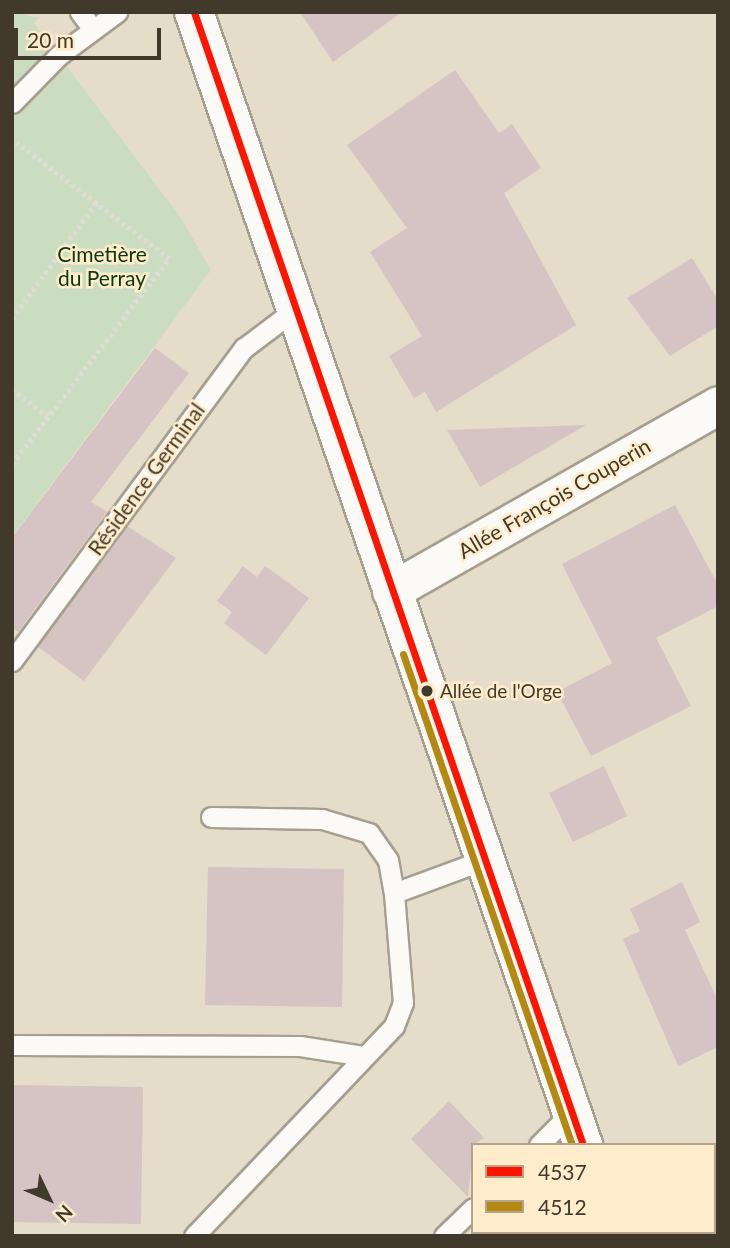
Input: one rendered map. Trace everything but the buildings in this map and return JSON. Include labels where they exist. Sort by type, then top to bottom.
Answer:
[{"type":"main road","points":[[194,12],[293,311],[578,1128]]},
{"type":"street","name":"Allée François Couperin","points":[[391,591],[718,405]]},
{"type":"lane","points":[[80,12],[93,29]]},
{"type":"lane","points":[[12,103],[93,29],[117,12]]},
{"type":"lane","name":"Résidence Germinal","points":[[12,661],[244,348],[293,311]]},
{"type":"lane","points":[[194,1236],[394,1026],[403,1003],[394,892],[388,860],[369,833],[322,819],[211,817]]},
{"type":"lane","points":[[394,892],[483,860]]},
{"type":"lane","points":[[12,1045],[300,1046],[364,1056]]},
{"type":"lane","points":[[544,1143],[578,1128]]},
{"type":"lane","points":[[444,1236],[471,1210]]},
{"type":"path","points":[[12,139],[169,259],[12,464]]},
{"type":"path","points":[[12,319],[96,203]]},
{"type":"path","points":[[12,389],[48,416]]},
{"type":"green space","name":"Cimetière du Perray","points":[[12,12],[39,18],[34,23],[181,218],[211,270],[12,537]]},
{"type":"transit line","name":"4537","points":[[194,12],[582,1143]]},
{"type":"transit line","name":"4512","points":[[403,654],[571,1143]]},
{"type":"place","name":"Allée de l'Orge","points":[[427,691]]}]
